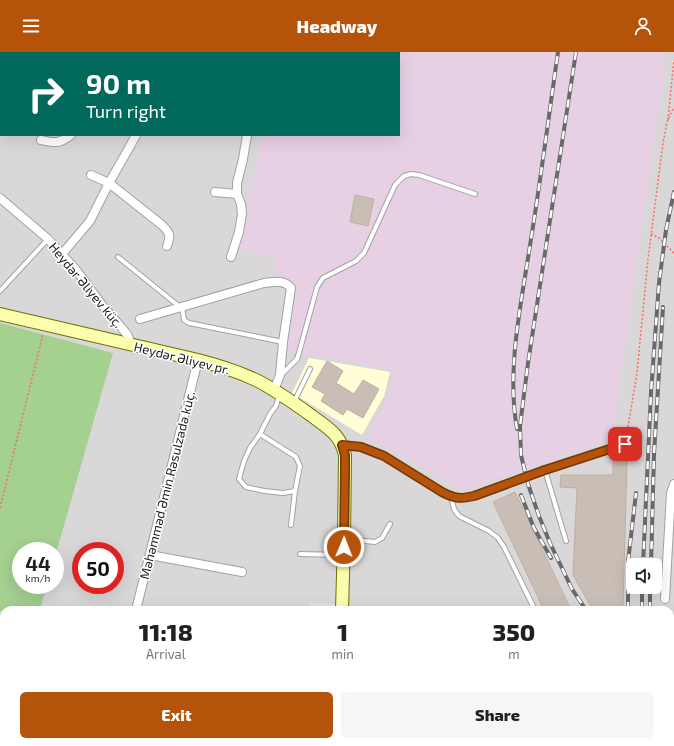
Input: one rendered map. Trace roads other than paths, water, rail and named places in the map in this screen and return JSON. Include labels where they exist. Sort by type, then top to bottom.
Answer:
[{"type":"main road","name":"Heydər Əliyev pr.","points":[[0,314],[198,360],[239,373],[255,380],[293,402],[334,433],[342,445]]},
{"type":"main road","points":[[342,445],[345,455],[342,606]]},
{"type":"street","points":[[41,140],[57,143],[65,140],[70,136]]},
{"type":"street","points":[[62,254],[90,221],[135,136]]},
{"type":"street","points":[[231,257],[239,232],[242,214],[241,204],[237,194],[237,183],[243,159],[246,136]]},
{"type":"street","points":[[91,176],[109,183],[162,225],[168,232],[170,238],[167,246]]},
{"type":"street","points":[[215,192],[237,194]]},
{"type":"street","name":"Heydər Əliyev küç.","points":[[0,198],[48,239],[62,254],[122,328],[128,336],[131,345]]},
{"type":"street","points":[[140,319],[264,283],[281,281],[288,283],[291,288],[277,392]]},
{"type":"street","name":"Məhəmməd Əmin Rəsulzadə küç.","points":[[137,606],[198,360]]},
{"type":"street","points":[[665,599],[671,493],[674,484]]},
{"type":"street","points":[[150,555],[242,572]]},
{"type":"lane","points":[[280,376],[297,359],[317,287],[323,278],[356,261],[364,253],[395,185],[404,176],[411,174],[419,175],[475,194]]},
{"type":"lane","points":[[0,291],[48,239]]},
{"type":"lane","points":[[118,257],[180,307],[182,307],[184,320],[189,323],[283,342]]},
{"type":"lane","points":[[293,402],[310,368]]},
{"type":"lane","points":[[277,392],[276,406],[250,448],[244,461],[239,479],[246,487],[264,491],[283,493],[295,491]]},
{"type":"lane","points":[[260,434],[296,457],[300,466],[291,525]]},
{"type":"lane","points":[[342,445],[361,447],[384,456],[451,497],[462,498],[474,496],[545,470],[625,444]]},
{"type":"lane","points":[[545,470],[566,542]]},
{"type":"lane","points":[[451,497],[454,509],[459,516],[489,531],[498,538],[504,547],[533,606]]},
{"type":"lane","points":[[344,539],[375,542],[382,538],[390,524]]},
{"type":"lane","points":[[300,554],[344,556]]},
{"type":"railway","points":[[517,429],[513,382],[516,334],[558,52]]},
{"type":"railway","points":[[576,52],[528,363],[520,426],[521,455],[528,484],[539,516],[572,589],[583,606]]},
{"type":"railway","points":[[643,558],[651,392],[659,283],[666,230],[674,192]]},
{"type":"railway","points":[[651,558],[654,454],[663,307]]},
{"type":"railway","points":[[628,606],[628,562],[636,493]]},
{"type":"railway","points":[[521,495],[534,528],[551,558]]},
{"type":"railway","points":[[642,594],[642,606]]},
{"type":"railway","points":[[650,594],[650,606]]}]
